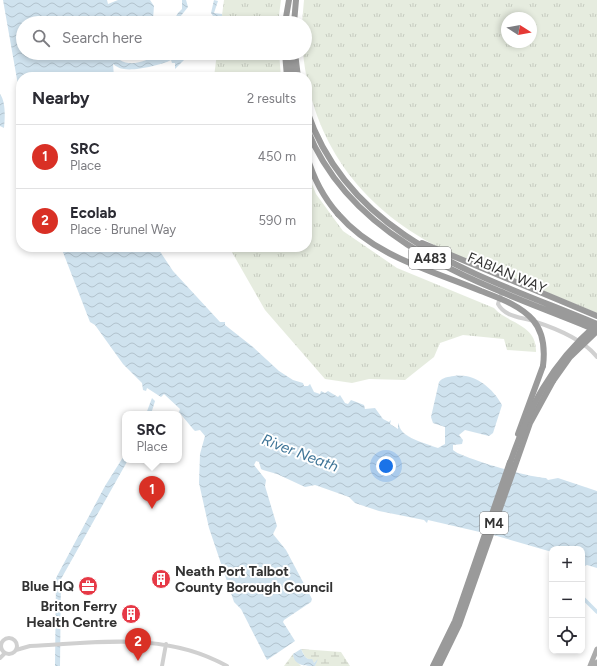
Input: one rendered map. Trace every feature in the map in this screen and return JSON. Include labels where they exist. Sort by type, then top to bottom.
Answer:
[{"type":"highway","points":[[287,16],[290,0]]},
{"type":"highway","points":[[289,16],[290,0]]},
{"type":"highway","points":[[295,16],[296,0]]},
{"type":"highway","points":[[286,60],[287,72]]},
{"type":"highway","points":[[290,60],[291,72]]},
{"type":"highway","points":[[296,60],[297,72]]},
{"type":"highway","name":"FABIAN WAY","points":[[312,123],[322,146],[346,184],[367,207],[394,229],[420,246],[454,264],[597,324]]},
{"type":"highway","name":"FABIAN WAY","points":[[312,139],[321,158],[345,192],[376,224],[436,262],[597,331]]},
{"type":"highway","name":"M4","points":[[312,171],[328,201],[338,214],[361,236],[384,251],[505,300],[524,312],[536,324],[544,346],[543,366],[522,421],[509,466]]},
{"type":"highway","points":[[394,229],[426,245],[597,316]]},
{"type":"highway","name":"M4","points":[[433,666],[455,621],[525,421],[542,388],[563,358],[597,324]]},
{"type":"highway","name":"M4","points":[[439,666],[459,625],[532,417],[544,394],[561,369],[597,331]]},
{"type":"main road","points":[[590,666],[597,648]]},
{"type":"main road","points":[[595,666],[597,662]]},
{"type":"street","points":[[502,291],[498,304],[506,313],[534,321],[581,342],[597,357]]},
{"type":"street","points":[[5,654],[0,649],[2,643],[6,639],[30,646]]},
{"type":"street","points":[[14,641],[16,650]]},
{"type":"street","points":[[0,658],[5,654],[12,654],[16,650],[30,646],[139,641],[166,644],[196,652],[227,666]]},
{"type":"street","points":[[162,666],[166,644]]},
{"type":"green space","points":[[224,0],[281,0],[279,16],[222,16]]},
{"type":"green space","points":[[304,0],[597,0],[597,313],[438,247],[410,231],[385,212],[363,191],[344,168],[329,142],[317,115],[312,98],[312,72],[306,72],[304,60],[312,60],[312,16],[303,16]]},
{"type":"green space","points":[[216,60],[280,60],[281,72],[215,72]]},
{"type":"green space","points":[[312,184],[316,194],[343,231],[397,268],[494,308],[527,330],[535,343],[536,352],[507,350],[504,339],[463,335],[440,343],[434,357],[405,380],[369,379],[352,383],[325,379],[265,310],[232,252],[312,252]]},
{"type":"green space","points":[[301,649],[341,652],[350,666],[315,666],[316,661],[314,663],[305,657]]},
{"type":"green space","points":[[293,654],[294,658],[301,666],[284,666]]},
{"type":"water","points":[[3,0],[107,0],[108,4],[118,0],[150,0],[154,6],[153,16],[16,16],[16,60],[120,60],[135,63],[146,60],[171,60],[155,66],[135,69],[123,69],[113,64],[114,72],[16,72],[16,74]]},
{"type":"water","points":[[182,0],[186,0],[188,7],[181,16],[176,16],[182,9]]},
{"type":"water","points":[[214,0],[218,1],[214,13],[222,14],[222,16],[213,16],[211,13]]},
{"type":"water","points":[[171,60],[184,60],[175,69],[175,63],[172,63]]},
{"type":"water","points":[[0,94],[4,106],[4,128],[0,126]]},
{"type":"water","name":"River Neath","points":[[63,252],[160,252],[173,271],[220,322],[225,322],[225,325],[253,347],[279,371],[293,380],[303,383],[304,386],[308,386],[310,384],[314,392],[320,394],[321,391],[325,393],[328,391],[338,397],[340,395],[345,403],[348,404],[351,400],[364,405],[365,409],[375,408],[383,419],[389,422],[391,420],[390,424],[398,429],[398,423],[402,432],[416,440],[438,448],[445,444],[445,427],[433,423],[431,417],[439,382],[442,379],[454,376],[475,379],[488,387],[502,405],[493,433],[489,436],[465,430],[459,435],[463,440],[462,444],[453,445],[453,450],[497,467],[527,475],[546,478],[548,480],[558,478],[597,491],[597,568],[585,566],[585,546],[549,546],[549,551],[497,536],[428,520],[427,523],[424,520],[379,511],[355,503],[349,497],[315,485],[305,487],[277,474],[263,470],[261,469],[259,462],[256,461],[254,465],[266,480],[265,486],[277,526],[273,534],[286,550],[312,599],[311,602],[283,622],[295,641],[267,660],[241,609],[234,602],[209,528],[199,483],[200,454],[205,436],[200,430],[195,431],[193,429],[182,416],[182,411],[179,411],[180,409],[164,394],[161,397],[147,388],[146,391],[143,390],[142,383],[123,364],[95,325],[90,322]]},
{"type":"water","points":[[152,398],[155,401],[152,411],[147,411]]},
{"type":"water","points":[[122,459],[122,463],[126,463],[61,579],[60,666],[55,666],[56,578],[105,486]]},
{"type":"water","points":[[301,649],[305,657],[312,659],[314,663],[318,659],[315,666],[304,665],[295,661],[293,654]]},
{"type":"waterway","points":[[585,600],[597,612]]},
{"type":"place","name":"SRC","points":[[152,509]]},
{"type":"place","name":"Neath Port Talbot County Borough Council","points":[[161,579]]},
{"type":"place","name":"Blue HQ","points":[[88,586]]},
{"type":"place","name":"Briton Ferry Health Centre","points":[[131,614]]},
{"type":"place","name":"Ecolab","points":[[138,661]]}]
